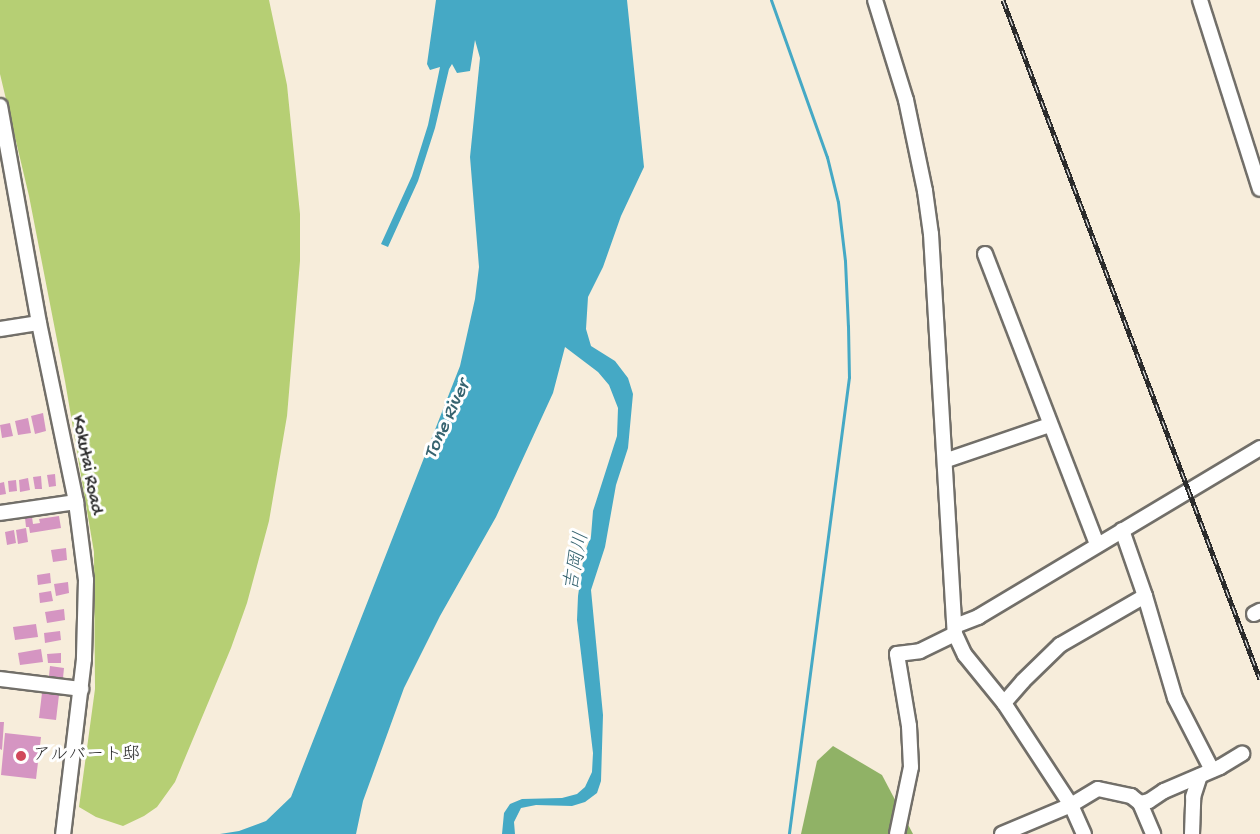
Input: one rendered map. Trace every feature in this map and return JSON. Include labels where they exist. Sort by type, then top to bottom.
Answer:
[{"type":"street","points":[[875,0],[906,100],[925,191],[931,234],[947,460],[955,630],[965,655],[1004,703],[1071,805],[1084,834]]},
{"type":"street","points":[[1200,0],[1260,189]]},
{"type":"street","name":"Kokutai Road","points":[[0,106],[39,323],[76,502],[86,580],[86,637],[63,834]]},
{"type":"street","points":[[985,254],[1097,545]]},
{"type":"street","points":[[0,329],[39,323]]},
{"type":"street","points":[[947,460],[1049,425]]},
{"type":"street","points":[[897,834],[911,767],[909,726],[897,654],[920,651],[1260,448]]},
{"type":"street","points":[[0,513],[76,502]]},
{"type":"street","points":[[1122,530],[1145,596],[1175,698],[1206,773]]},
{"type":"street","points":[[1004,703],[1060,645],[1145,596]]},
{"type":"street","points":[[0,679],[81,688]]},
{"type":"street","points":[[1140,803],[1242,754]]},
{"type":"street","points":[[1192,834],[1193,797],[1206,773]]},
{"type":"street","points":[[1002,834],[1071,805],[1098,789],[1131,796],[1140,803],[1153,834]]},
{"type":"green space","points":[[0,0],[269,0],[287,85],[300,214],[300,261],[287,416],[269,521],[247,603],[231,648],[175,782],[157,807],[123,826],[96,817],[79,807],[95,689],[94,552],[65,381],[29,196],[0,74]]},
{"type":"green space","points":[[833,746],[882,775],[913,834],[801,834],[817,761]]},
{"type":"water","name":"Tone River","points":[[436,0],[627,0],[644,167],[621,216],[603,267],[588,297],[586,329],[591,346],[615,361],[628,378],[633,394],[628,448],[616,485],[605,547],[591,590],[603,715],[601,781],[597,793],[585,802],[572,806],[536,805],[521,808],[514,822],[515,834],[502,834],[504,813],[510,804],[522,799],[562,798],[577,794],[585,787],[592,772],[593,753],[577,620],[578,596],[584,555],[591,536],[593,511],[617,436],[618,408],[609,385],[598,372],[565,347],[553,393],[496,517],[440,616],[404,688],[363,801],[356,834],[220,834],[239,831],[266,821],[291,797],[460,366],[475,299],[479,267],[470,157],[480,58],[475,40],[470,71],[457,73],[452,64],[449,69],[435,128],[418,181],[388,247],[381,244],[412,176],[428,125],[440,67],[430,70],[427,64]]},
{"type":"building","points":[[43,413],[46,431],[35,434],[31,416]]},
{"type":"building","points":[[28,418],[31,433],[18,435],[15,421]]},
{"type":"building","points":[[10,423],[13,436],[2,438],[0,425]]},
{"type":"building","points":[[55,474],[56,486],[49,487],[47,475]]},
{"type":"building","points":[[41,476],[42,489],[35,489],[33,477]]},
{"type":"building","points":[[28,478],[30,490],[20,492],[19,480]]},
{"type":"building","points":[[16,480],[17,491],[9,492],[8,481]]},
{"type":"building","points":[[4,482],[6,494],[0,495],[0,483]]},
{"type":"building","points":[[59,516],[61,528],[30,533],[29,527],[26,527],[25,518],[32,517],[33,524],[40,523],[39,519]]},
{"type":"building","points":[[26,528],[28,542],[18,544],[16,530]]},
{"type":"building","points":[[14,530],[16,543],[7,545],[5,532]]},
{"type":"building","points":[[66,548],[67,560],[53,562],[51,550]]},
{"type":"building","points":[[50,573],[51,583],[38,585],[37,575]]},
{"type":"building","points":[[68,582],[69,593],[56,596],[54,584]]},
{"type":"building","points":[[51,591],[53,601],[40,603],[39,593]]},
{"type":"building","points":[[64,609],[65,620],[47,623],[45,612]]},
{"type":"building","points":[[36,624],[38,637],[15,640],[13,627]]},
{"type":"building","points":[[60,631],[61,640],[45,643],[44,633]]},
{"type":"building","points":[[41,649],[43,662],[20,665],[18,653]]},
{"type":"building","points":[[61,653],[61,663],[48,663],[47,654]]},
{"type":"building","points":[[50,666],[64,668],[63,678],[49,676]]},
{"type":"building","points":[[42,693],[59,695],[56,720],[39,718]]},
{"type":"building","points":[[0,722],[4,722],[2,750],[0,749]]},
{"type":"building","name":"アルバート邸","points":[[5,733],[41,737],[36,779],[1,775]]},
{"type":"waterway","points":[[771,0],[827,157],[838,202],[845,261],[848,326],[849,377],[789,834]]},
{"type":"railway","points":[[1003,0],[1260,679]]},
{"type":"place","name":"アルバート邸","points":[[21,756]]},
{"type":"water label","name":"吉岡川","points":[[578,562]]}]
